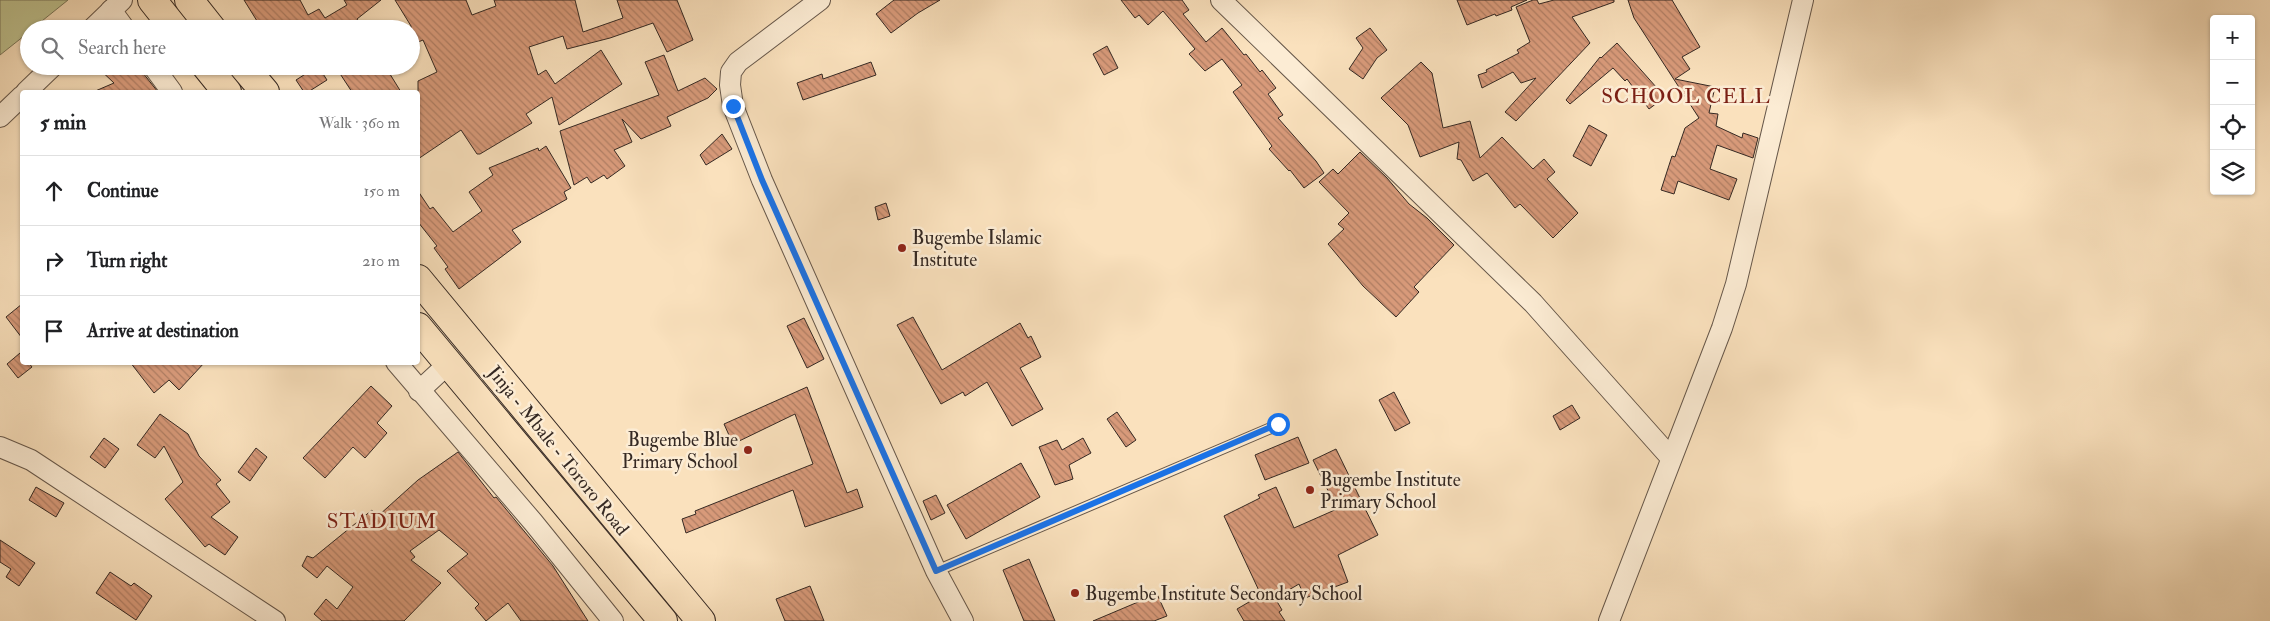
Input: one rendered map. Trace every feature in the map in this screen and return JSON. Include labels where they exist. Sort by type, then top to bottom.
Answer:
[{"type":"highway","points":[[152,0],[169,20]]},
{"type":"highway","points":[[189,0],[205,20]]},
{"type":"highway","points":[[213,75],[225,90]]},
{"type":"highway","points":[[251,75],[263,90]]},
{"type":"highway","name":"Jinja - Mbale - Tororo Road","points":[[420,280],[701,621]]},
{"type":"highway","name":"Jinja - Mbale - Tororo Road","points":[[420,329],[663,621]]},
{"type":"street","points":[[820,0],[738,62],[731,72],[730,85],[733,106],[762,180],[936,571],[962,621]]},
{"type":"street","points":[[1221,0],[1533,303],[1671,458]]},
{"type":"street","points":[[1608,621],[1722,328],[1736,284],[1803,0]]},
{"type":"street","points":[[101,20],[117,5],[122,20]]},
{"type":"street","points":[[28,90],[44,75]]},
{"type":"street","points":[[160,75],[171,90]]},
{"type":"street","points":[[0,117],[20,98]]},
{"type":"street","points":[[419,391],[448,364]]},
{"type":"street","points":[[398,365],[533,522],[613,621]]},
{"type":"street","points":[[0,447],[31,460],[275,621]]},
{"type":"lane","points":[[936,571],[1278,424]]},
{"type":"green space","points":[[0,0],[68,0],[43,20],[20,20],[20,39],[0,55]]},
{"type":"building","points":[[244,0],[300,0],[308,15],[319,9],[325,18],[347,5],[344,0],[381,0],[358,20],[256,20]]},
{"type":"building","points":[[395,0],[466,0],[472,15],[496,6],[494,0],[575,0],[583,32],[623,18],[617,0],[677,0],[693,40],[667,52],[653,23],[610,38],[567,49],[563,36],[529,47],[538,75],[546,70],[555,84],[601,50],[622,84],[559,125],[552,97],[526,114],[532,123],[480,154],[477,154],[461,130],[420,158],[420,90],[418,90],[418,81],[437,72],[423,40],[420,41],[420,20],[407,20]]},
{"type":"building","points":[[894,0],[940,0],[918,13],[891,33],[876,14]]},
{"type":"building","points":[[1121,0],[1182,0],[1189,10],[1183,14],[1206,42],[1222,28],[1244,55],[1246,54],[1260,72],[1262,70],[1276,88],[1268,94],[1283,115],[1278,118],[1316,161],[1324,173],[1304,188],[1290,170],[1269,149],[1272,146],[1233,92],[1242,85],[1222,59],[1205,71],[1189,54],[1195,49],[1163,11],[1148,25],[1139,15],[1135,18]]},
{"type":"building","points":[[1457,0],[1527,0],[1511,7],[1512,10],[1496,16],[1495,14],[1467,25]]},
{"type":"building","points":[[1537,0],[1539,4],[1554,0],[1614,0],[1614,2],[1572,17],[1590,43],[1516,121],[1505,112],[1536,78],[1521,83],[1513,72],[1482,88],[1478,75],[1487,72],[1486,70],[1519,53],[1517,50],[1530,42],[1516,7]]},
{"type":"building","points":[[1628,0],[1672,0],[1700,47],[1682,57],[1690,69],[1675,79],[1715,87],[1709,113],[1718,114],[1716,126],[1742,138],[1743,133],[1758,138],[1753,158],[1717,145],[1710,169],[1737,179],[1729,200],[1678,181],[1674,194],[1661,190],[1672,156],[1675,157],[1685,128],[1699,118],[1634,18]]},
{"type":"building","points":[[1370,28],[1387,50],[1377,58],[1363,79],[1349,69],[1363,48],[1356,38]]},
{"type":"building","points":[[1617,43],[1665,97],[1649,109],[1627,79],[1625,81],[1613,68],[1570,104],[1566,100],[1600,57]]},
{"type":"building","points":[[1107,46],[1118,68],[1104,75],[1093,54]]},
{"type":"building","points":[[664,55],[678,91],[705,78],[717,89],[708,98],[667,117],[671,126],[641,139],[622,119],[632,142],[614,150],[625,166],[607,179],[604,175],[591,183],[587,177],[574,185],[560,131],[659,95],[645,62]]},
{"type":"building","points":[[871,62],[876,75],[803,100],[797,83],[822,74],[823,79]]},
{"type":"building","points":[[1421,62],[1432,73],[1443,128],[1470,121],[1480,158],[1502,137],[1533,169],[1544,159],[1555,172],[1547,179],[1578,213],[1553,238],[1520,204],[1515,208],[1487,173],[1473,181],[1461,160],[1457,159],[1459,142],[1420,157],[1408,125],[1381,98]]},
{"type":"building","points":[[106,75],[145,75],[156,90],[98,90],[114,83]]},
{"type":"building","points":[[304,75],[324,75],[327,80],[311,90],[303,90],[296,80]]},
{"type":"building","points":[[341,75],[391,75],[400,90],[351,90]]},
{"type":"building","points":[[1589,125],[1607,135],[1591,166],[1573,156]]},
{"type":"building","points":[[722,134],[732,149],[706,165],[700,155]]},
{"type":"building","points":[[546,146],[571,188],[564,192],[567,199],[512,230],[521,242],[459,289],[445,269],[448,267],[434,248],[437,246],[420,225],[420,194],[430,209],[433,207],[453,232],[482,211],[469,192],[493,175],[489,168],[538,148],[539,151]]},
{"type":"building","points":[[1360,152],[1387,178],[1409,204],[1427,218],[1454,245],[1414,287],[1419,292],[1396,317],[1363,286],[1328,244],[1344,229],[1338,224],[1349,213],[1319,182],[1333,169],[1338,174]]},
{"type":"building","points":[[886,203],[890,216],[878,220],[875,207]]},
{"type":"building","points":[[20,306],[20,335],[6,317]]},
{"type":"building","points":[[913,317],[942,370],[1020,323],[1028,338],[1031,336],[1041,357],[1020,368],[1043,409],[1012,426],[987,382],[965,396],[963,392],[941,404],[897,325]]},
{"type":"building","points":[[804,318],[824,359],[807,368],[787,326]]},
{"type":"building","points":[[20,353],[20,365],[30,365],[32,367],[18,378],[7,364]]},
{"type":"building","points":[[132,365],[202,365],[179,390],[169,380],[154,393]]},
{"type":"building","points":[[371,386],[392,406],[377,423],[387,433],[365,458],[353,447],[325,478],[303,458]]},
{"type":"building","points":[[807,387],[847,493],[857,489],[863,507],[805,527],[793,490],[686,533],[682,519],[696,514],[695,511],[813,464],[795,414],[733,444],[724,424]]},
{"type":"building","points":[[1394,392],[1410,423],[1395,431],[1379,400]]},
{"type":"building","points":[[1572,405],[1580,418],[1560,430],[1553,416]]},
{"type":"building","points":[[1117,412],[1136,440],[1126,447],[1107,419]]},
{"type":"building","points":[[160,414],[188,434],[199,456],[221,480],[216,484],[230,502],[211,517],[238,537],[225,555],[209,544],[205,547],[165,499],[183,482],[164,446],[155,458],[137,445]]},
{"type":"building","points":[[1298,437],[1309,463],[1265,480],[1255,455]]},
{"type":"building","points":[[104,438],[119,449],[105,468],[90,457]]},
{"type":"building","points":[[1083,438],[1091,453],[1069,465],[1073,479],[1055,485],[1039,447],[1057,440],[1062,450]]},
{"type":"building","points":[[256,448],[267,457],[250,481],[238,472]]},
{"type":"building","points":[[1336,449],[1378,535],[1338,555],[1348,582],[1305,598],[1299,584],[1275,598],[1282,610],[1279,612],[1285,621],[1244,621],[1237,609],[1261,595],[1224,516],[1260,498],[1258,495],[1276,487],[1294,528],[1337,509],[1313,460]]},
{"type":"building","points":[[458,452],[494,498],[496,497],[553,566],[588,621],[521,621],[508,603],[486,621],[475,608],[479,604],[447,571],[468,554],[439,530],[410,551],[415,557],[411,560],[441,583],[404,621],[322,621],[314,614],[326,599],[337,609],[353,587],[327,566],[317,578],[302,566],[307,556],[313,558],[372,510],[378,516],[418,480]]},
{"type":"building","points":[[1021,463],[1040,497],[966,539],[947,505]]},
{"type":"building","points":[[36,487],[64,503],[56,517],[29,500]]},
{"type":"building","points":[[936,495],[945,513],[931,520],[923,501]]},
{"type":"building","points":[[0,540],[35,563],[19,586],[6,577],[11,569],[0,562]]},
{"type":"building","points":[[1029,559],[1055,621],[1024,621],[1003,570]]},
{"type":"building","points":[[110,572],[131,586],[134,583],[152,596],[136,620],[96,593]]},
{"type":"building","points":[[810,586],[824,621],[785,621],[776,599]]},
{"type":"building","points":[[1157,594],[1167,616],[1154,621],[1093,621]]},
{"type":"place","name":"Bugembe Islamic Institute","points":[[902,248]]},
{"type":"place","name":"Bugembe Blue Primary School","points":[[748,450]]},
{"type":"place","name":"Bugembe Institute Primary School","points":[[1310,490]]},
{"type":"place","name":"Bugembe Institute Secondary School","points":[[1075,593]]},
{"type":"district","name":"SCHOOL CELL","points":[[1686,96]]},
{"type":"district","name":"STADIUM","points":[[382,521]]},
{"type":"route","points":[[733,106],[762,180],[936,571],[1278,424]]}]
